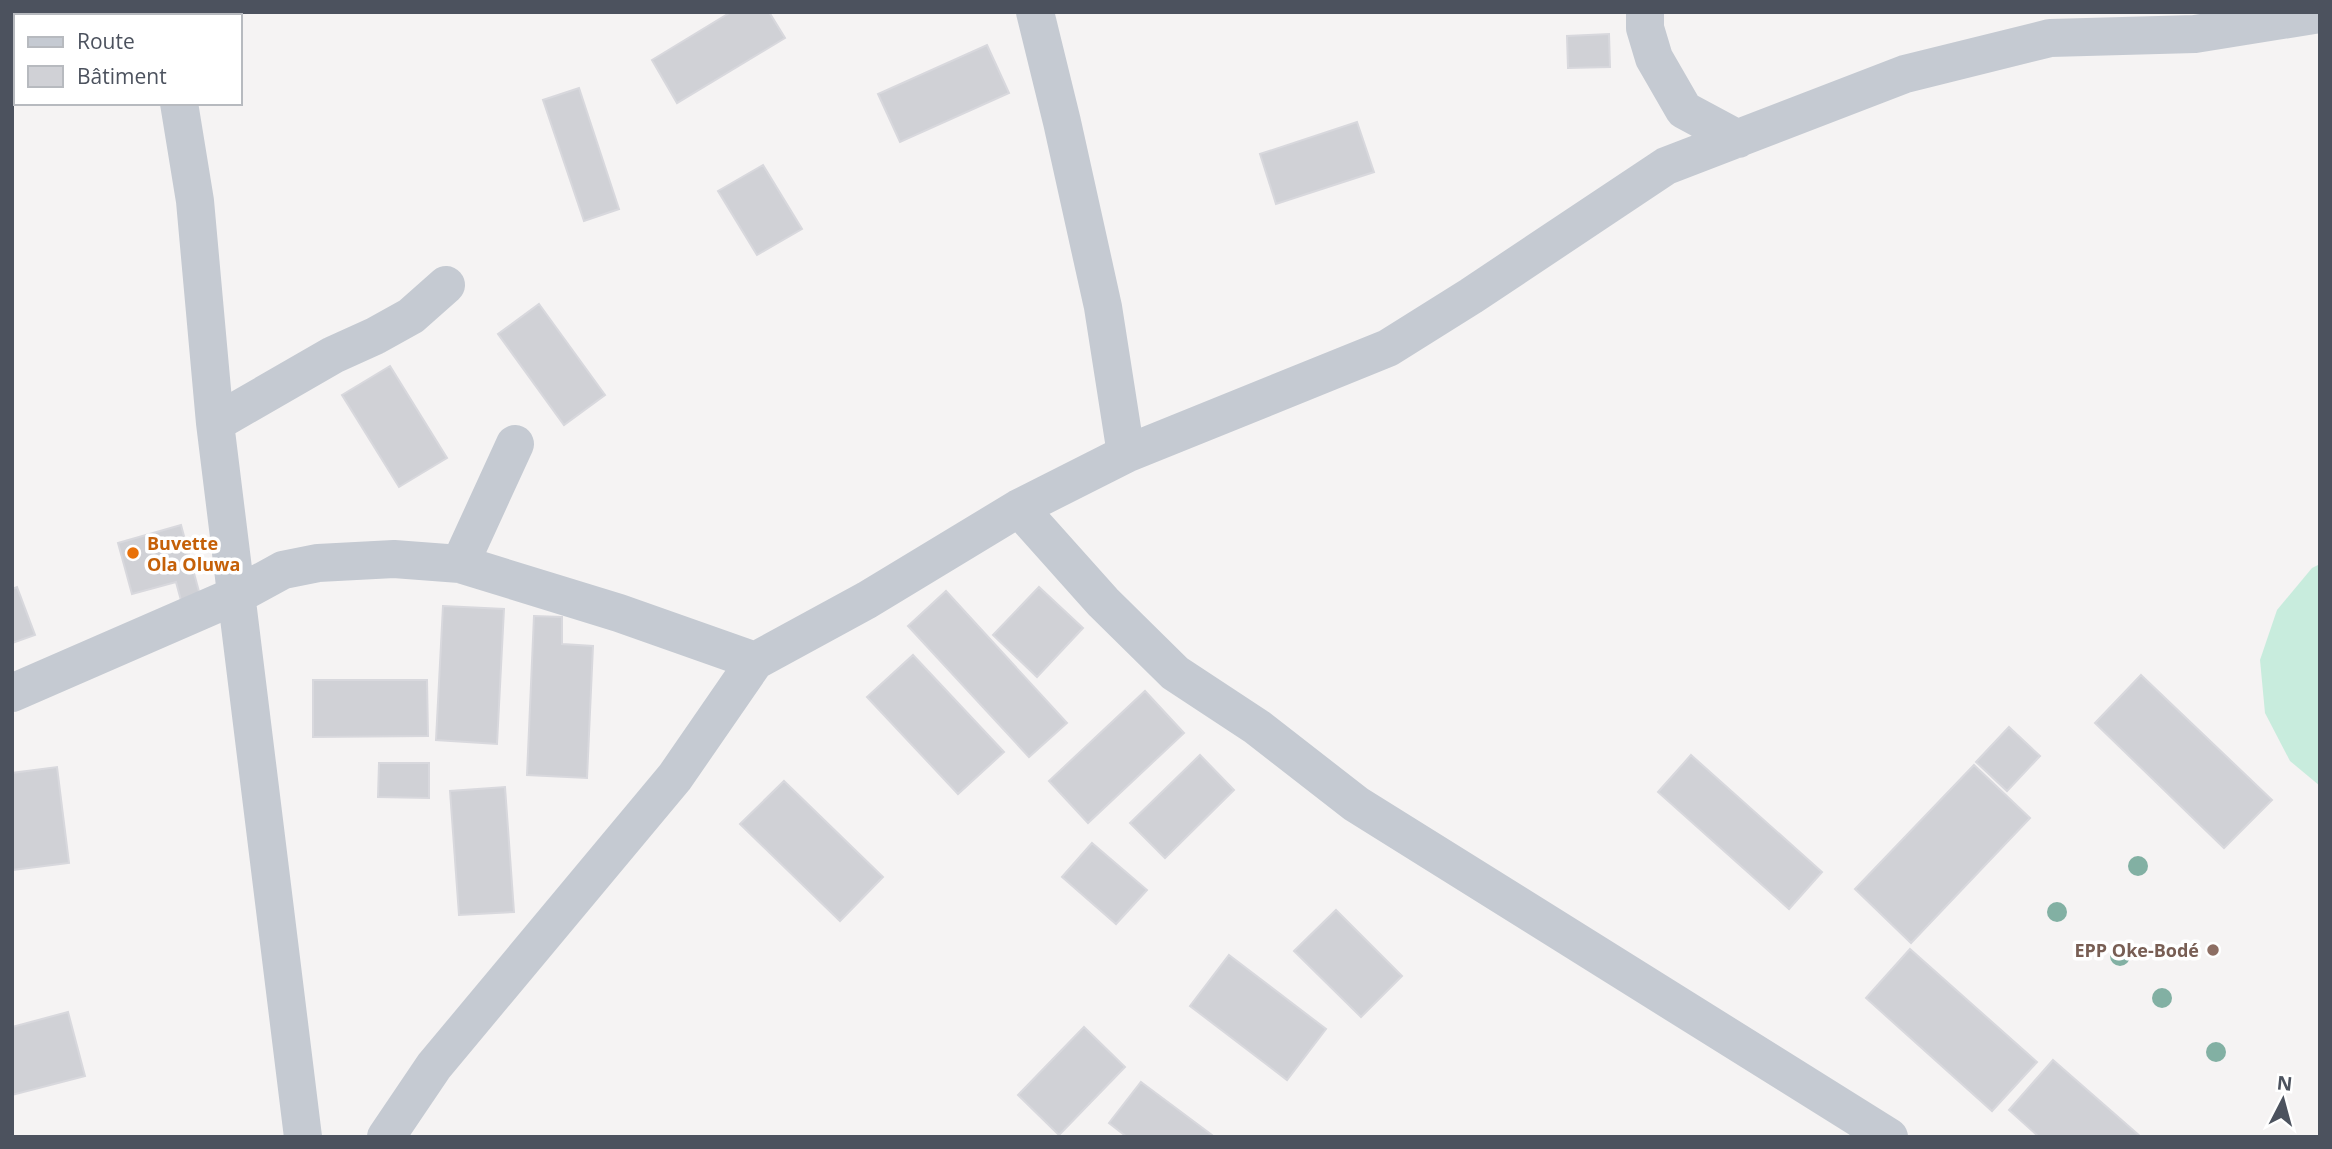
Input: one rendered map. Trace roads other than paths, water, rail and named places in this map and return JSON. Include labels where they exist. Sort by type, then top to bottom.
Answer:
[{"type":"street","points":[[1035,12],[1103,307],[1126,454]]},
{"type":"street","points":[[1645,12],[1645,28],[1654,58],[1684,110],[1738,139]]},
{"type":"street","points":[[386,1137],[434,1066],[675,778],[755,661],[867,600],[1019,508],[1126,454],[1388,348],[1666,166],[1905,74],[2050,25],[2195,34],[2320,14]]},
{"type":"street","points":[[179,105],[195,201],[215,424],[303,1137]]},
{"type":"street","points":[[1666,166],[1684,110]]},
{"type":"street","points":[[215,424],[333,355],[411,316],[446,285]]},
{"type":"street","points":[[460,564],[515,444]]},
{"type":"street","points":[[1019,508],[1103,602],[1175,673],[1257,727],[1356,804],[1889,1137]]},
{"type":"street","points":[[12,693],[237,595],[283,570],[318,563],[394,559],[460,564],[619,613],[755,661]]},
{"type":"place","name":"Buvette Ola Oluwa","points":[[133,553]]},
{"type":"place","name":"EPP Oke-Bodé","points":[[2213,950]]}]
